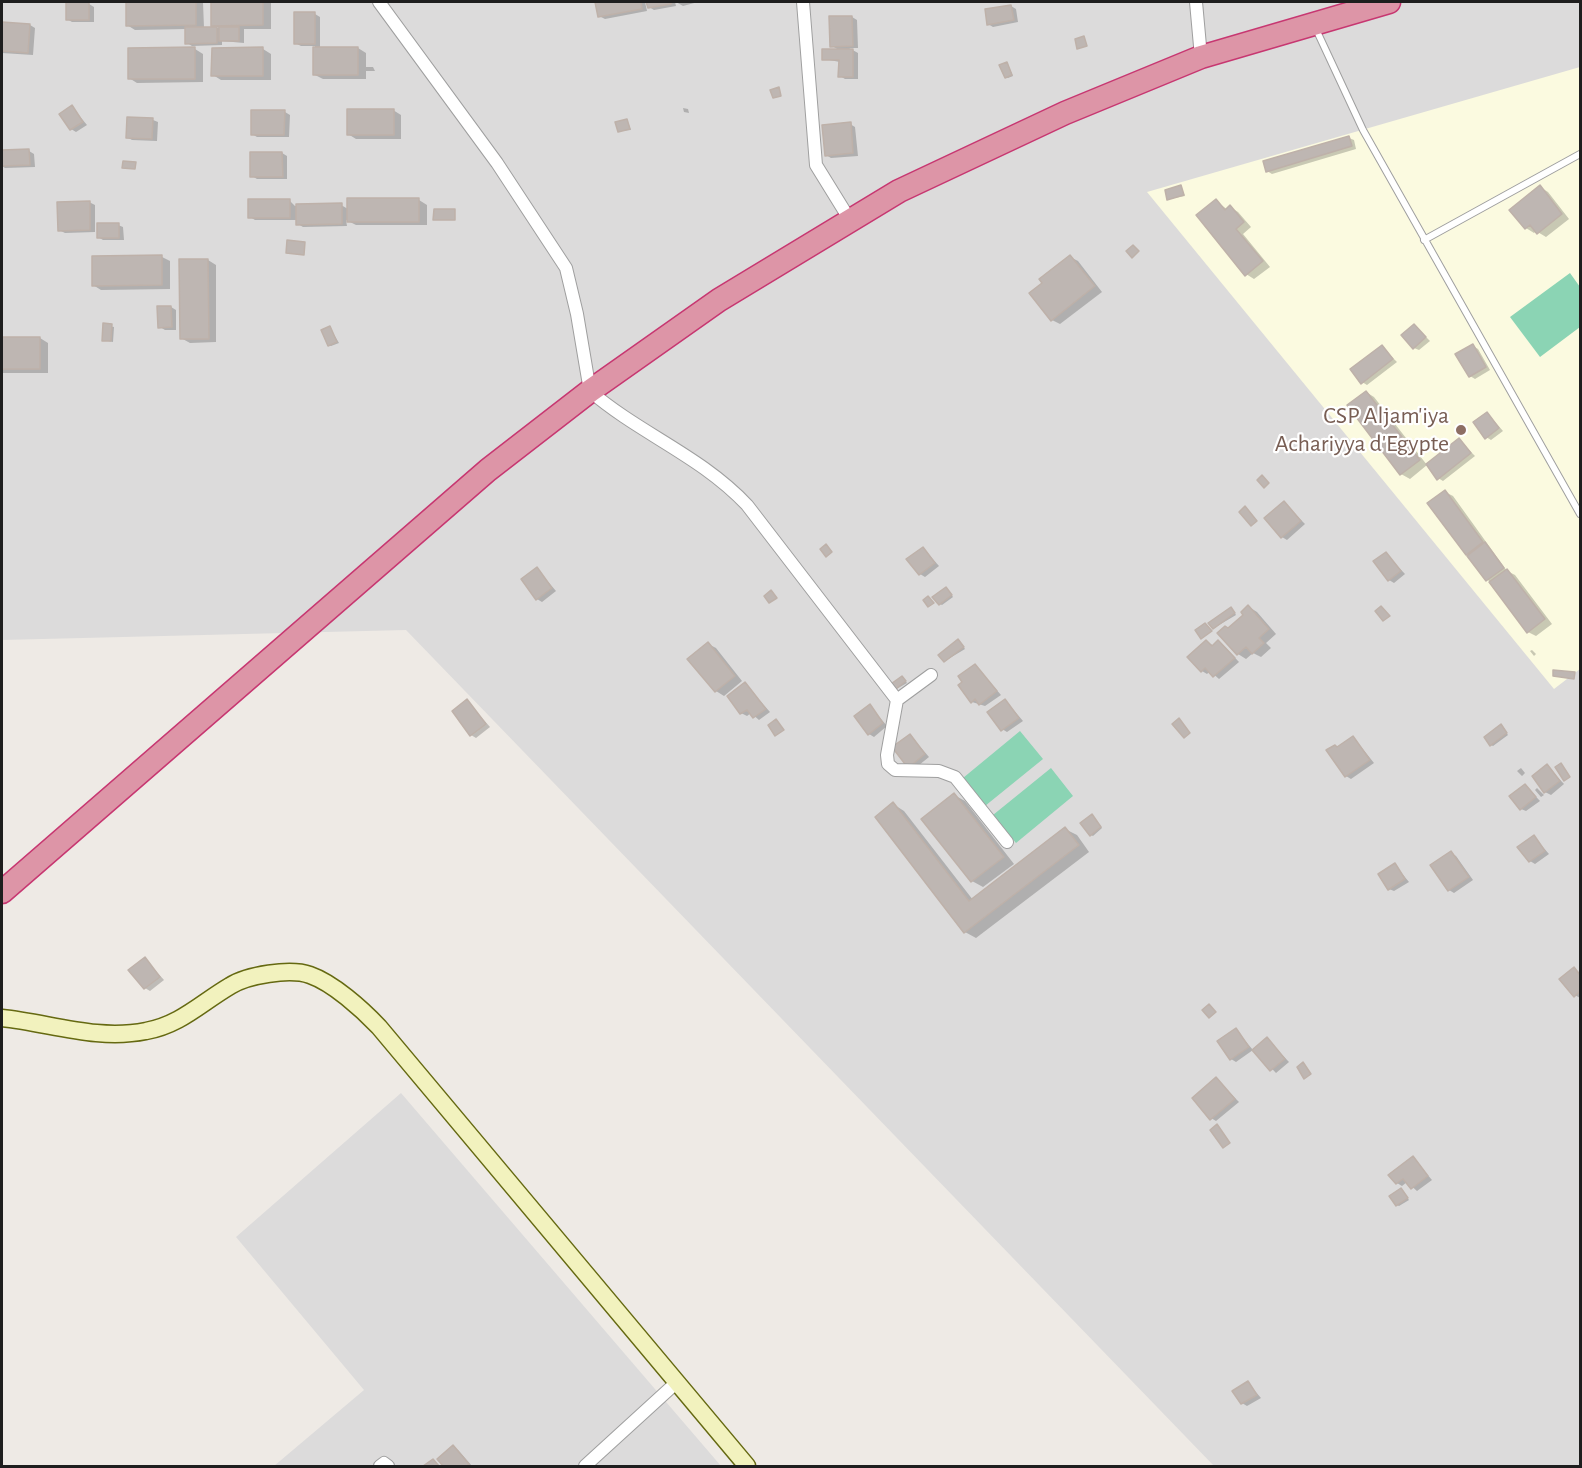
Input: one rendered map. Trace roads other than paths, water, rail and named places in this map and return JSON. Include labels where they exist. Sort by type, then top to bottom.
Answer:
[{"type":"highway","points":[[2,892],[381,560],[488,470],[590,391],[719,300],[899,191],[991,146],[1202,57],[1389,2]]},
{"type":"street","points":[[379,2],[497,163],[566,268],[577,314],[590,391],[620,417],[671,446],[724,481],[747,505],[897,700]]},
{"type":"street","points":[[803,2],[816,165],[850,220]]},
{"type":"street","points":[[1196,2],[1202,57]]},
{"type":"street","points":[[931,675],[897,700],[886,755],[888,764],[895,770],[939,771],[955,777],[1007,842]]},
{"type":"street","points":[[2,1018],[94,1034],[147,1031],[187,1016],[239,980],[280,973],[309,975],[362,1009],[379,1027],[747,1467]]},
{"type":"street","points":[[585,1467],[676,1382]]},
{"type":"street","points":[[380,1467],[384,1463],[388,1467]]},
{"type":"lane","points":[[1313,24],[1363,130],[1581,514]]},
{"type":"lane","points":[[1424,240],[1581,154]]},
{"type":"place","name":"CSP Aljam'iya Achariyya d'Egypte","points":[[1461,430]]}]
